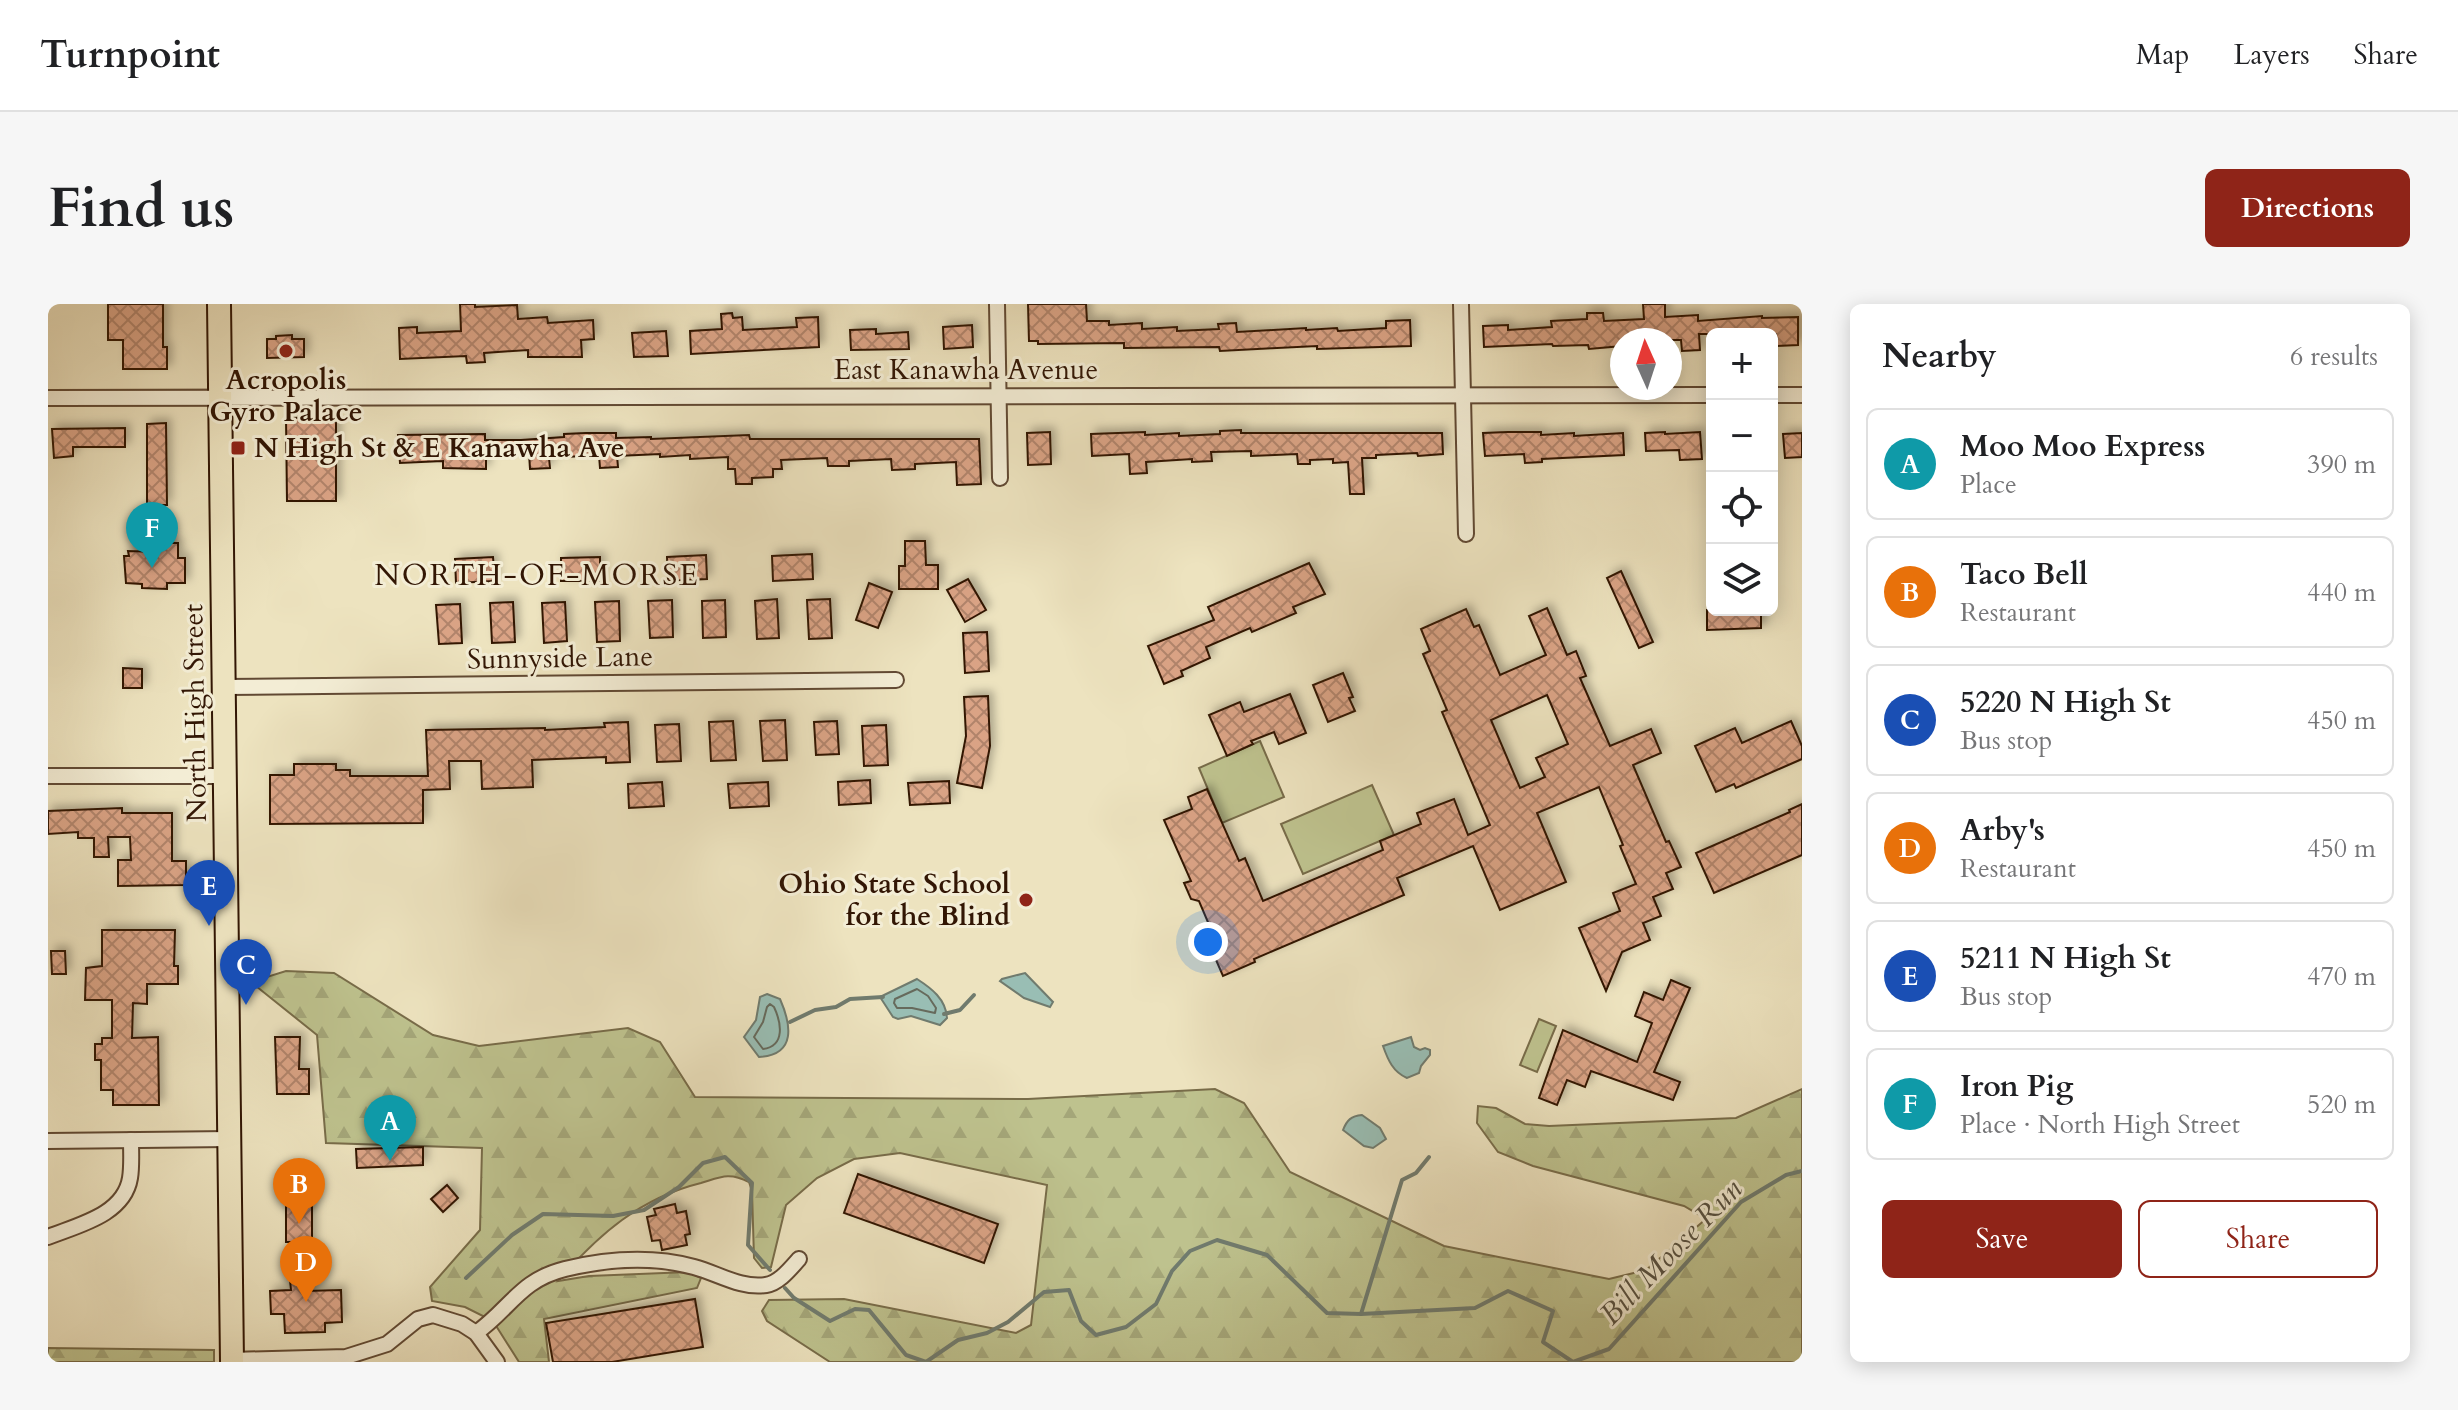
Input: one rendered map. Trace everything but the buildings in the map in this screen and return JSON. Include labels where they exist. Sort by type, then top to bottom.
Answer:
[{"type":"main road","name":"North High Street","points":[[219,304],[232,1361]]},
{"type":"street","points":[[997,304],[1000,478]]},
{"type":"street","points":[[1461,304],[1466,534]]},
{"type":"street","name":"East Kanawha Avenue","points":[[48,398],[1706,395]]},
{"type":"street","points":[[1778,395],[1802,395]]},
{"type":"street","name":"Sunnyside Lane","points":[[225,687],[896,680]]},
{"type":"street","points":[[48,776],[226,776]]},
{"type":"street","points":[[48,1141],[230,1139]]},
{"type":"street","points":[[48,1237],[116,1206],[126,1193],[130,1177],[131,1140]]},
{"type":"street","points":[[476,1333],[516,1294],[534,1281],[563,1270],[627,1259],[693,1267],[756,1286],[770,1284],[799,1259]]},
{"type":"street","points":[[232,1361],[346,1357],[387,1344],[418,1319],[433,1315],[462,1324],[476,1333],[497,1362]]},
{"type":"green space","points":[[1260,741],[1284,797],[1222,823],[1199,768]]},
{"type":"green space","points":[[1372,785],[1394,835],[1303,874],[1281,824]]},
{"type":"green space","points":[[286,971],[334,973],[433,1035],[479,1046],[628,1028],[660,1042],[695,1097],[1028,1099],[1215,1089],[1244,1103],[1290,1172],[1444,1246],[1609,1279],[1646,1270],[1706,1219],[1684,1206],[1533,1166],[1498,1152],[1477,1123],[1478,1106],[1496,1108],[1525,1124],[1549,1126],[1736,1118],[1802,1089],[1802,1362],[830,1362],[767,1321],[762,1311],[769,1300],[844,1299],[1016,1333],[1031,1325],[1047,1185],[900,1153],[854,1159],[817,1178],[786,1205],[771,1267],[762,1268],[754,1258],[752,1191],[749,1182],[736,1177],[720,1177],[679,1190],[640,1208],[605,1233],[558,1281],[589,1276],[689,1272],[701,1278],[697,1288],[544,1319],[549,1362],[519,1362],[493,1321],[465,1307],[432,1301],[430,1287],[480,1230],[482,1148],[326,1143],[317,1035],[251,982]]},
{"type":"green space","points":[[1539,1019],[1556,1026],[1537,1072],[1520,1065]]},
{"type":"green space","points":[[48,1348],[214,1350],[214,1362],[48,1362]]},
{"type":"water","points":[[1025,973],[1053,1002],[1050,1007],[1024,998],[1000,981]]},
{"type":"water","points":[[917,979],[932,990],[944,1005],[947,1018],[940,1025],[911,1016],[893,1017],[880,997]]},
{"type":"water","points":[[767,994],[780,999],[787,1018],[788,1037],[780,1051],[759,1057],[744,1037],[756,1020],[760,997]]},
{"type":"water","points":[[1411,1037],[1414,1047],[1430,1050],[1430,1055],[1419,1073],[1407,1078],[1392,1065],[1383,1046]]},
{"type":"water","points":[[1362,1115],[1380,1128],[1386,1139],[1373,1148],[1364,1146],[1343,1130],[1350,1119]]},
{"type":"waterway","points":[[944,1014],[960,1010],[974,995]]},
{"type":"waterway","points":[[790,1022],[815,1010],[836,1007],[850,999],[883,997]]},
{"type":"waterway","name":"Bill Moose Run","points":[[466,1278],[512,1235],[543,1214],[613,1216],[644,1210],[679,1187],[703,1163],[725,1157],[752,1183],[748,1245],[770,1270]]},
{"type":"waterway","points":[[1361,1314],[1402,1180],[1416,1173],[1429,1157]]},
{"type":"waterway","name":"Bill Moose Run","points":[[926,1362],[958,1340],[987,1333],[1008,1322],[1044,1292],[1069,1290],[1081,1321],[1096,1335],[1126,1327],[1156,1304],[1172,1271],[1190,1251],[1217,1240],[1267,1255],[1327,1313],[1475,1308],[1508,1291],[1553,1311],[1543,1342],[1573,1362],[1609,1349],[1741,1202],[1786,1175],[1802,1171]]},
{"type":"waterway","name":"Bill Moose Run","points":[[785,1288],[794,1298],[830,1321],[855,1309],[869,1310],[906,1355],[926,1362]]},
{"type":"place","name":"Acropolis Gyro Palace","points":[[286,351]]},
{"type":"place","name":"N High St & E Kanawha Ave","points":[[238,448]]},
{"type":"place","name":"Iron Pig","points":[[152,568]]},
{"type":"place","name":"Ohio State School for the Blind","points":[[1026,900]]},
{"type":"place","name":"5211 N High St","points":[[209,926]]},
{"type":"place","name":"5220 N High St","points":[[246,1005]]},
{"type":"place","name":"Moo Moo Express","points":[[390,1161]]},
{"type":"place","name":"Taco Bell","points":[[299,1224]]},
{"type":"place","name":"Arby's","points":[[306,1302]]},
{"type":"district","name":"NORTH-OF-MORSE","points":[[537,575]]}]
